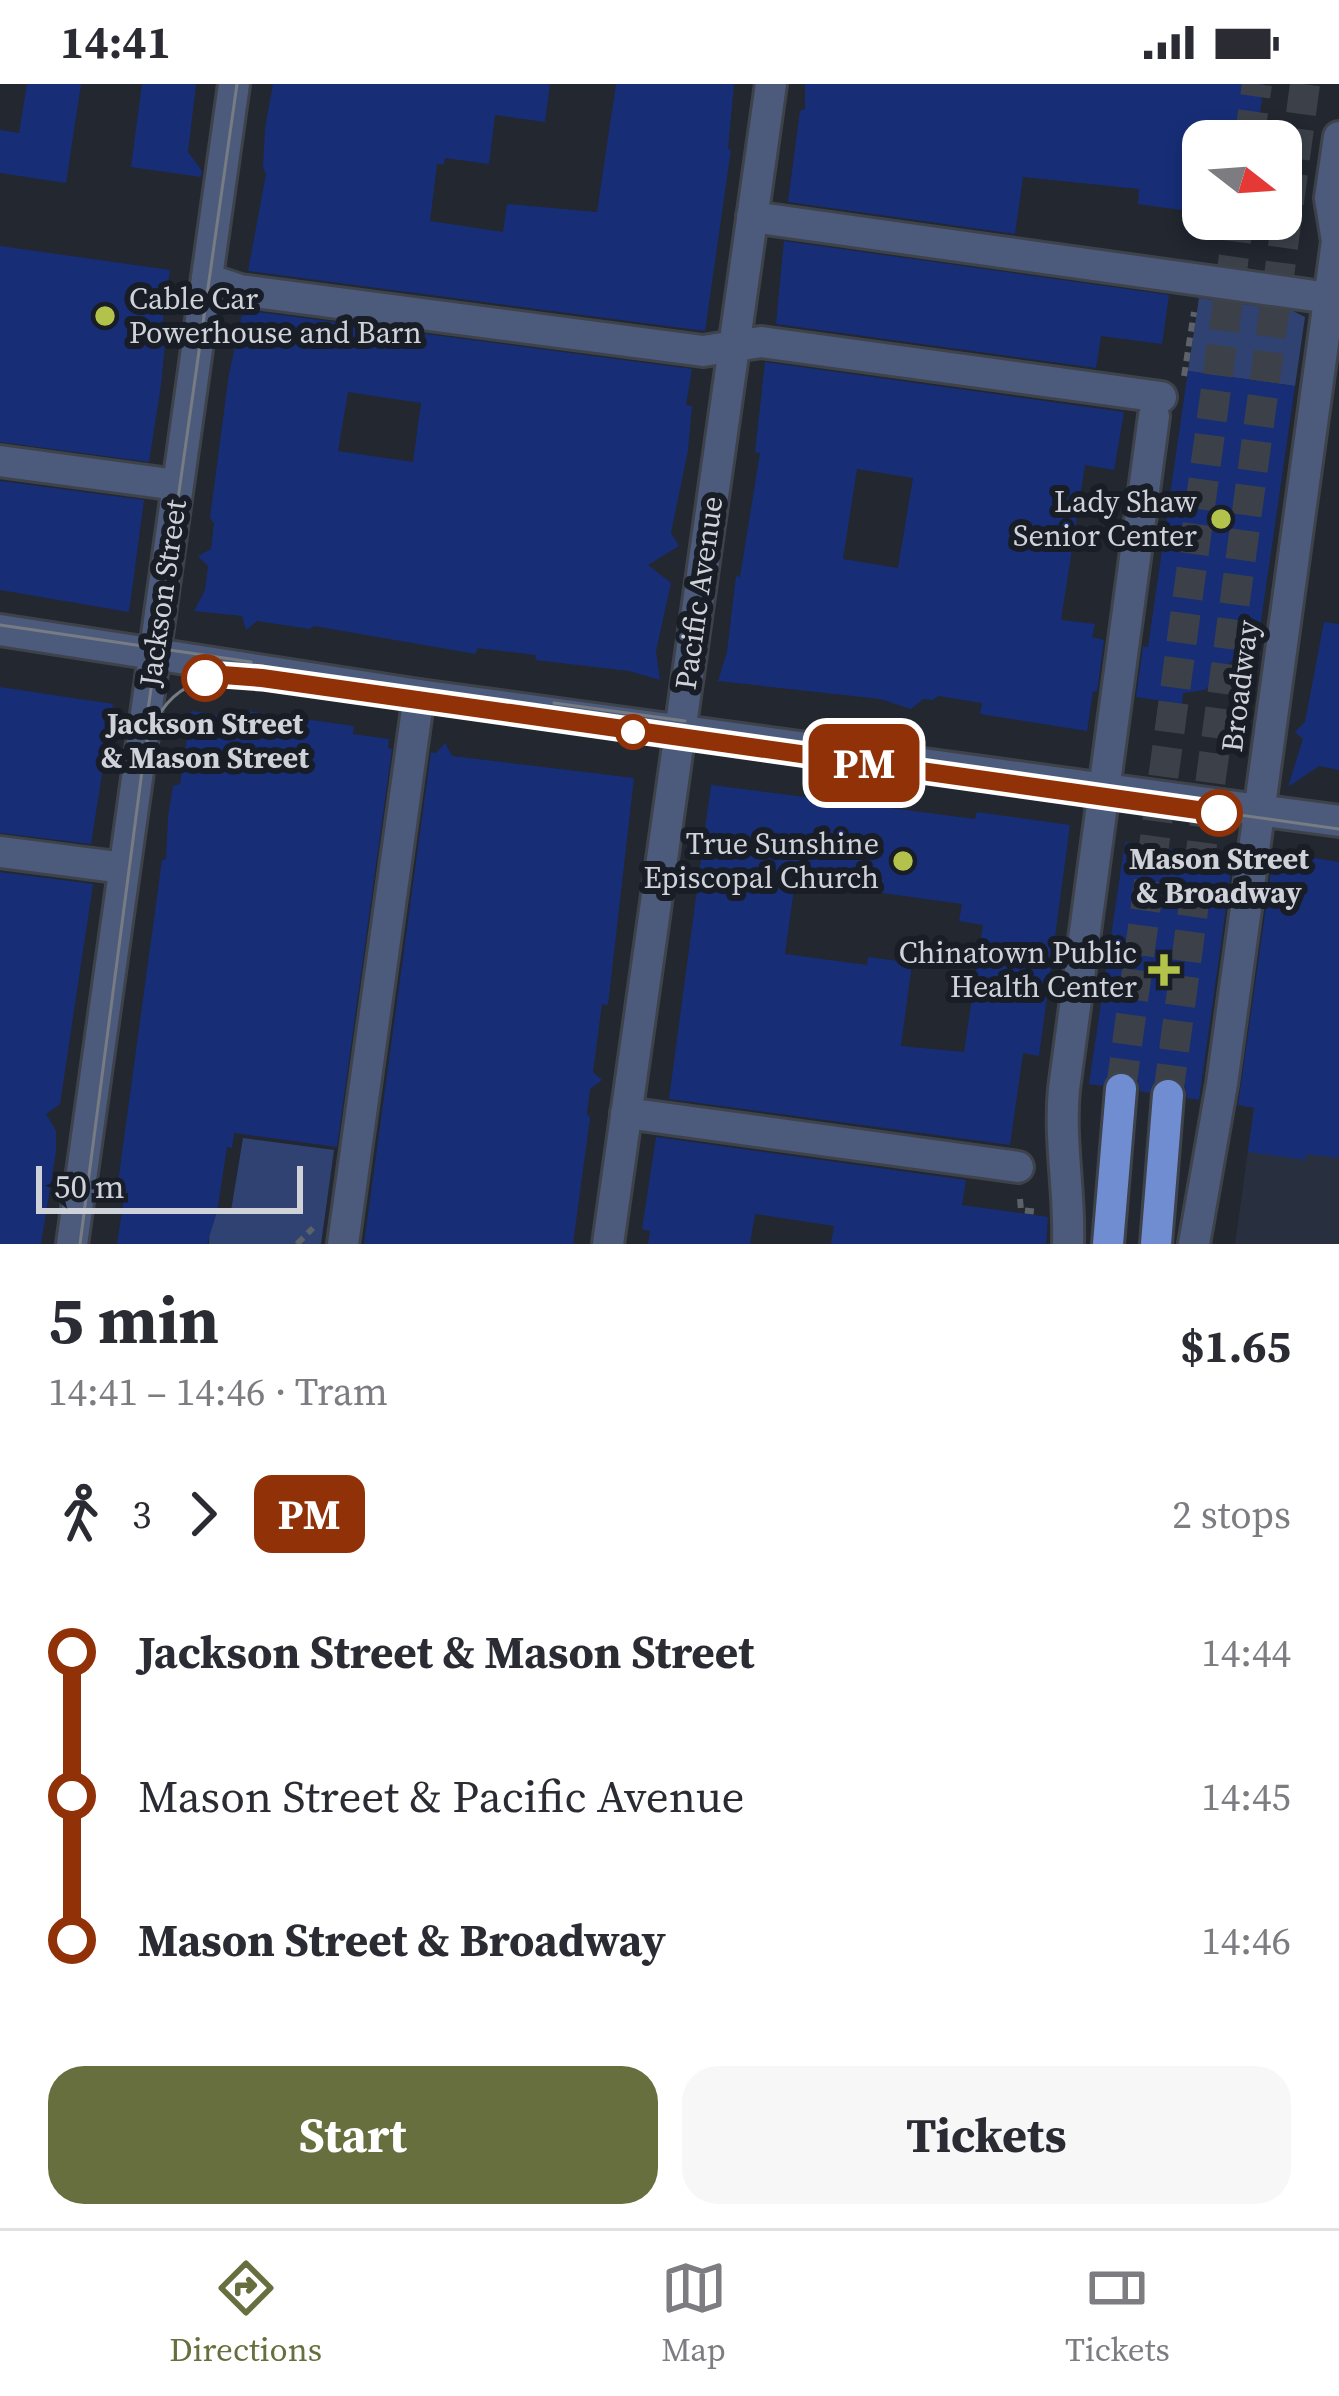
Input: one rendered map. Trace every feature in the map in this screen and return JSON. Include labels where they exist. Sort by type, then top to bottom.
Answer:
[{"type":"main road","points":[[1108,1244],[1121,1089]]},
{"type":"main road","points":[[1156,1244],[1168,1095]]},
{"type":"street","name":"Jackson Street","points":[[72,1244],[234,84]]},
{"type":"street","name":"Pacific Avenue","points":[[608,1244],[771,84]]},
{"type":"street","name":"Broadway","points":[[1194,1244],[1222,1084],[1337,241],[1330,198],[1339,136]]},
{"type":"street","points":[[752,217],[1329,298]]},
{"type":"street","points":[[207,279],[240,290],[703,351],[733,350],[761,342],[1158,406],[1061,1126],[1068,1172],[1069,1244]]},
{"type":"street","points":[[0,461],[178,485]]},
{"type":"street","points":[[0,630],[418,694],[1339,820]]},
{"type":"street","points":[[343,1244],[418,694]]},
{"type":"street","points":[[0,852],[124,868]]},
{"type":"street","points":[[626,1113],[1018,1167]]},
{"type":"path","points":[[1188,346],[1197,293]]},
{"type":"path","points":[[297,1244],[314,1227]]},
{"type":"shaded area","points":[[1199,298],[1293,311],[1305,317],[1295,386],[1188,371]]},
{"type":"shaded area","points":[[1257,1085],[1339,1097],[1339,1244],[1235,1244]]},
{"type":"shaded area","points":[[243,1138],[334,1150],[321,1244],[209,1244],[210,1207],[231,1211]]},
{"type":"building","points":[[27,84],[81,84],[66,183],[0,173],[0,130],[19,133]]},
{"type":"building","points":[[142,84],[196,84],[188,152],[202,171],[201,177],[131,167]]},
{"type":"building","points":[[273,84],[550,84],[545,122],[495,115],[489,164],[445,158],[444,164],[437,164],[430,221],[503,232],[507,204],[597,212],[616,84],[734,84],[731,150],[705,331],[248,271],[266,174],[265,128]]},
{"type":"building","points":[[805,84],[1264,84],[1259,120],[1182,120],[1182,210],[1138,204],[1139,189],[1023,177],[1015,234],[788,202],[800,111],[805,109]]},
{"type":"building","points":[[784,241],[1169,295],[1162,344],[1101,336],[1096,368],[776,324]]},
{"type":"building","points":[[0,246],[170,270],[149,462],[0,442]]},
{"type":"building","points":[[243,310],[692,369],[686,405],[692,406],[688,450],[671,533],[679,546],[648,565],[671,583],[656,651],[660,680],[629,671],[535,660],[536,655],[477,648],[476,654],[314,626],[257,621],[246,630],[242,616],[194,611],[205,590],[208,566],[198,556],[211,549],[214,523],[210,518],[229,374]],"holes":[[[348,392],[421,403],[413,462],[338,451]]]},
{"type":"building","points":[[765,362],[1124,412],[1114,470],[1085,465],[1061,620],[1095,624],[1092,637],[1104,640],[1087,731],[980,714],[982,703],[938,696],[923,699],[911,709],[880,699],[718,681],[727,652],[736,576],[740,577],[760,453],[755,452]],"holes":[[[857,469],[913,478],[898,568],[843,559]]]},
{"type":"building","name":"Lady Shaw Senior Center","points":[[1188,371],[1295,386],[1259,635],[1251,634],[1248,655],[1238,654],[1205,690],[1183,693],[1182,704],[1136,697],[1143,646],[1148,647]]},
{"type":"building","points":[[0,481],[144,500],[129,612],[0,590]]},
{"type":"building","points":[[1324,622],[1339,624],[1339,770],[1319,766],[1288,787],[1303,739],[1295,732],[1305,722]]},
{"type":"building","points":[[0,687],[113,704],[91,844],[0,833]]},
{"type":"building","points":[[191,711],[246,719],[247,711],[354,726],[353,734],[389,739],[392,749],[337,1147],[234,1133],[207,1244],[117,1244],[125,1191],[117,1190],[162,860],[166,859],[173,786],[180,784]]},
{"type":"building","points":[[445,743],[452,756],[634,778],[608,1005],[602,1004],[593,1072],[602,1080],[590,1089],[573,1244],[364,1244],[431,752]]},
{"type":"building","points":[[711,785],[975,819],[977,812],[1070,825],[1039,1056],[1023,1053],[1010,1145],[669,1099]],"holes":[[[795,881],[962,904],[959,921],[983,925],[964,1052],[901,1046],[912,963],[868,957],[867,965],[785,954]]]},
{"type":"building","name":"Chinatown Public Health Center","points":[[1125,842],[1233,858],[1199,1100],[1187,1098],[1185,1086],[1171,1076],[1159,1078],[1149,1093],[1140,1091],[1138,1080],[1124,1070],[1112,1072],[1102,1086],[1089,1084]]},
{"type":"building","points":[[1288,854],[1339,862],[1339,1158],[1306,1154],[1306,1160],[1248,1152],[1254,1108],[1238,1105],[1272,864]]},
{"type":"building","points":[[0,872],[93,884],[60,1104],[46,1114],[56,1131],[56,1151],[41,1244],[0,1244]]},
{"type":"building","points":[[656,1137],[966,1180],[962,1205],[1048,1217],[1046,1244],[831,1244],[834,1226],[755,1214],[750,1244],[648,1244],[650,1231],[642,1229]]},
{"type":"tunnel","points":[[1252,120],[1257,84]]},
{"type":"tunnel","points":[[1168,1095],[1305,84]]},
{"type":"tunnel","points":[[1121,1089],[1236,240]]},
{"type":"tram line","points":[[145,731],[237,84]]},
{"type":"tram line","points":[[0,625],[251,662]]},
{"type":"tram line","name":"PM","points":[[205,678],[242,675],[1219,813]]},
{"type":"tram line","points":[[80,1244],[145,748],[162,710],[187,687],[203,681],[262,678],[1339,829]]},
{"type":"tram line","points":[[554,703],[685,721]]},
{"type":"place","name":"Cable Car Powerhouse and Barn","points":[[105,316]]},
{"type":"place","name":"Lady Shaw Senior Center","points":[[1221,519]]},
{"type":"place","name":"Jackson Street & Mason Street","points":[[205,678]]},
{"type":"place","name":"Mason Street & Broadway","points":[[1219,813]]},
{"type":"place","name":"True Sunshine Episcopal Church","points":[[903,861]]},
{"type":"place","name":"Chinatown Public Health Center","points":[[1164,970]]}]
